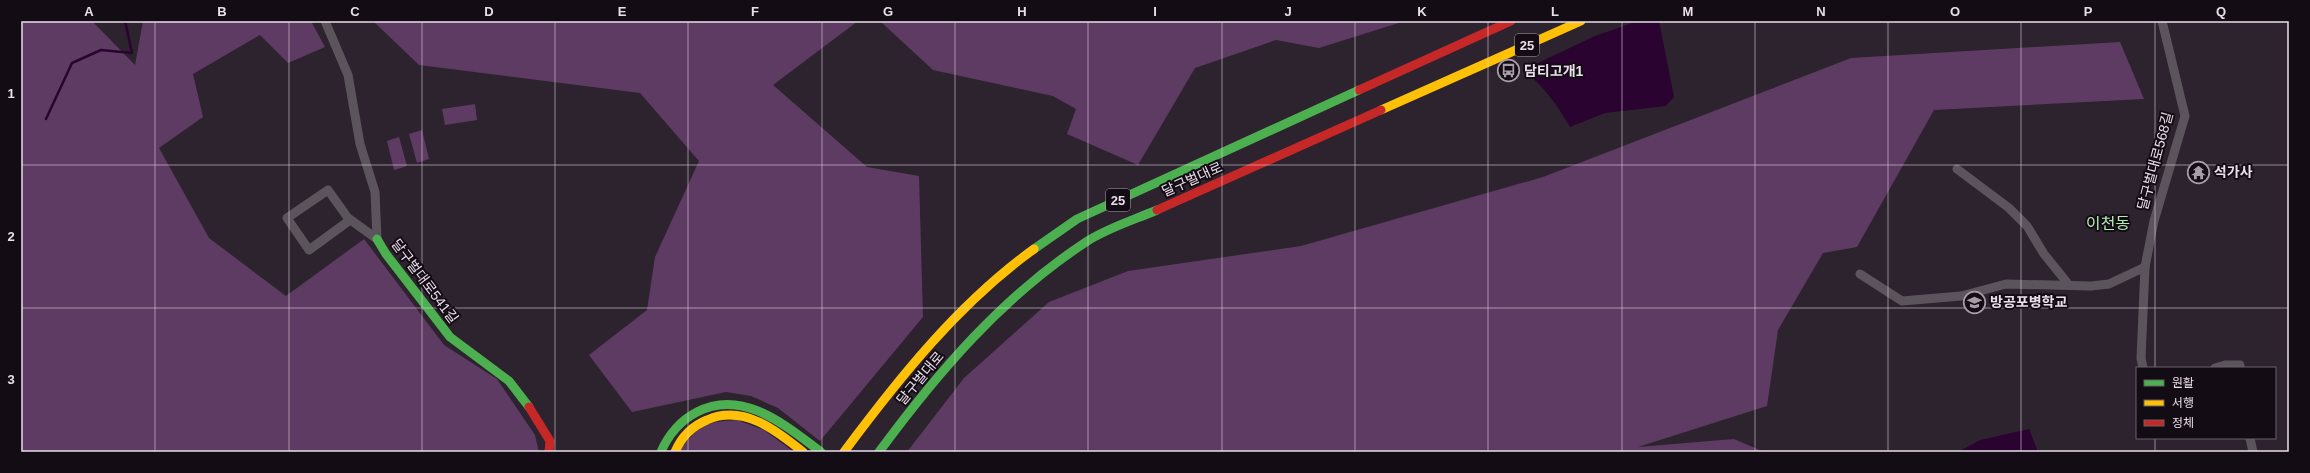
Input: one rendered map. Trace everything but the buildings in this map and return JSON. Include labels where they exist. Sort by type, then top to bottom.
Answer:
[{"type":"main road","name":"달구벌대로","points":[[845,450],[912,365],[975,299],[1030,250],[1076,219],[1511,21]]},
{"type":"main road","name":"달구벌대로","points":[[879,452],[933,380],[991,320],[1020,291],[1087,241],[1581,21]]},
{"type":"main road","name":"달구벌대로541길","points":[[377,239],[405,280],[450,337],[509,381],[536,417],[550,441],[549,452]]},
{"type":"main road","points":[[661,452],[664,444],[678,424],[700,408],[720,403],[745,405],[772,416],[821,452]]},
{"type":"main road","points":[[675,452],[677,445],[693,427],[710,417],[736,414],[752,418],[771,428],[799,449]]},
{"type":"main road","points":[[888,452],[891,436]]},
{"type":"street","name":"달구벌대로541길","points":[[325,21],[348,75],[360,144],[375,192],[377,239]]},
{"type":"street","name":"달구벌대로568길","points":[[2143,367],[2141,358],[2145,267],[2154,221],[2185,116],[2162,21]]},
{"type":"street","points":[[1957,169],[2009,208],[2027,226],[2044,254],[2069,285]]},
{"type":"street","points":[[350,220],[308,250],[287,218],[328,190],[350,220],[377,239]]},
{"type":"street","points":[[1860,274],[1902,301],[1961,296],[2006,284],[2091,286],[2109,284],[2145,267]]},
{"type":"street","points":[[2219,367],[2225,365],[2240,365],[2240,367]]},
{"type":"street","points":[[2250,439],[2252,452]]},
{"type":"shaded area","points":[[21,21],[92,21],[135,65],[143,21],[311,21],[325,47],[288,63],[260,35],[193,74],[203,117],[159,148],[209,238],[286,296],[364,239],[444,345],[497,379],[535,435],[539,452],[21,452]]},
{"type":"shaded area","points":[[373,21],[858,21],[773,85],[867,167],[919,176],[923,317],[820,441],[778,408],[751,396],[726,392],[632,412],[589,355],[647,310],[655,257],[699,161],[640,93],[419,65]]},
{"type":"shaded area","points":[[880,21],[1405,21],[1319,48],[1276,40],[1195,68],[1138,165],[1067,134],[1076,109],[1053,96],[933,70]]},
{"type":"shaded area","points":[[1638,21],[1659,21],[1674,97],[1666,106],[1605,113],[1570,127],[1550,96],[1531,76],[1523,70],[1595,36]]},
{"type":"shaded area","points":[[2120,42],[2144,99],[1934,110],[1857,247],[1823,253],[1778,330],[1767,406],[1638,447],[1734,439],[1764,452],[907,452],[964,378],[1049,302],[1128,271],[1301,246],[1543,177],[1851,58]]},
{"type":"shaded area","points":[[475,104],[477,120],[445,125],[442,109]]},
{"type":"shaded area","points":[[422,130],[429,159],[417,163],[409,134]]},
{"type":"shaded area","points":[[399,137],[407,166],[394,170],[387,141]]},
{"type":"shaded area","points":[[737,420],[764,430],[794,452],[679,452],[692,436],[703,427],[716,422]]},
{"type":"shaded area","points":[[2029,429],[2038,452],[1958,452],[1980,440]]},
{"type":"waterway","points":[[46,119],[72,63],[101,50],[132,53],[125,21]]},
{"type":"traffic: fast","points":[[1034,249],[1077,219],[1359,90]]},
{"type":"traffic: fast","points":[[879,452],[901,422],[948,365],[999,312],[1027,287],[1055,264],[1094,237],[1157,210]]},
{"type":"traffic: fast","points":[[377,239],[386,254],[450,337],[509,381],[529,407]]},
{"type":"traffic: fast","points":[[661,452],[667,440],[680,424],[691,415],[714,406],[731,404],[747,407],[763,413],[793,431],[821,452]]},
{"type":"traffic: slow","points":[[1381,110],[1581,21]]},
{"type":"traffic: slow","points":[[844,452],[909,369],[955,317],[980,293],[1034,249]]},
{"type":"traffic: slow","points":[[675,452],[680,442],[692,429],[707,420],[720,416],[733,415],[746,417],[770,428],[782,435],[803,452]]},
{"type":"traffic: jam","points":[[1359,90],[1511,21]]},
{"type":"traffic: jam","points":[[1157,210],[1381,110]]},
{"type":"traffic: jam","points":[[529,407],[550,441],[549,452]]},
{"type":"place","name":"담티고개1","points":[[1508,71]]},
{"type":"place","name":"석가사","points":[[2199,172]]},
{"type":"place","name":"방공포병학교","points":[[1974,302]]},
{"type":"district","name":"이천동","points":[[2108,223]]}]
